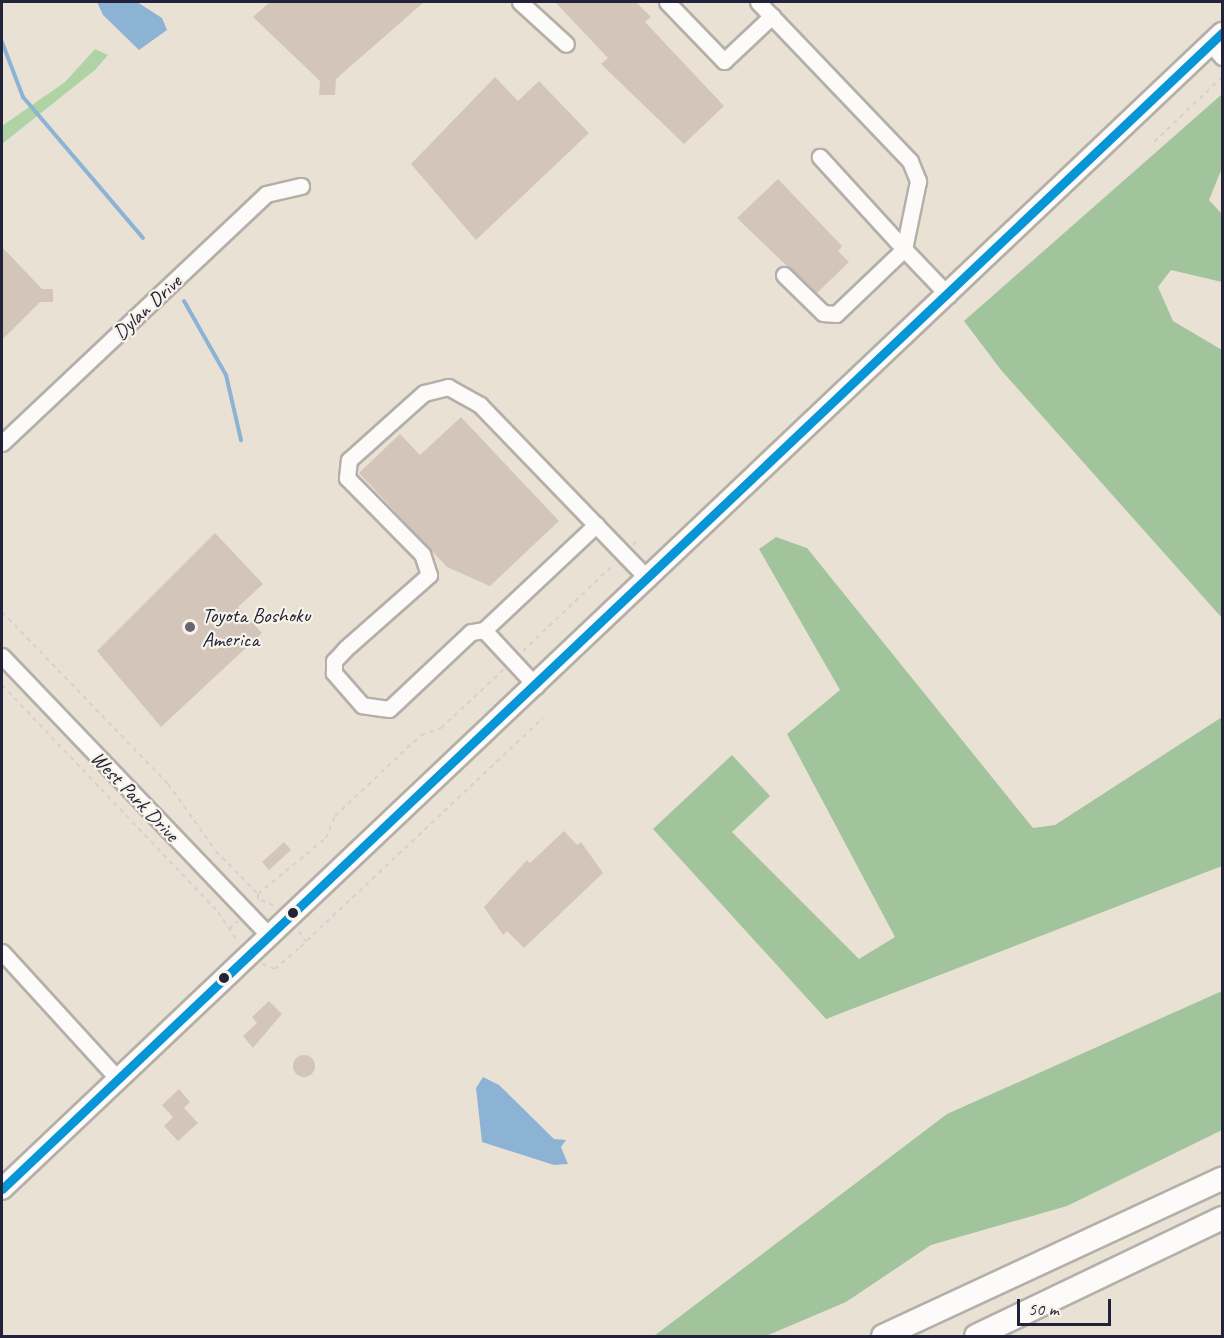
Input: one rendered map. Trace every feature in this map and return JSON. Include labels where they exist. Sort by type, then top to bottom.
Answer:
[{"type":"highway","points":[[882,1336],[1222,1179]]},
{"type":"highway","points":[[976,1336],[1222,1218]]},
{"type":"main road","points":[[2,1189],[948,295],[1219,45]]},
{"type":"street","points":[[520,2],[566,44]]},
{"type":"street","points":[[667,2],[724,61],[772,16]]},
{"type":"street","points":[[758,2],[915,171],[918,181],[904,249],[837,314],[823,313],[784,275]]},
{"type":"street","points":[[820,158],[948,295]]},
{"type":"street","name":"Dylan Drive","points":[[2,443],[266,194],[301,186]]},
{"type":"street","points":[[596,525],[484,630],[471,632],[389,709],[362,705],[334,673],[334,661],[345,649],[429,575],[422,554],[347,478],[349,460],[424,393],[448,387],[480,405],[596,525],[624,554],[648,579]]},
{"type":"street","points":[[484,630],[536,686]]},
{"type":"street","name":"West Park Drive","points":[[2,656],[269,935]]},
{"type":"street","points":[[2,952],[118,1079]]},
{"type":"path","points":[[1154,142],[1222,77]]},
{"type":"path","points":[[258,894],[326,838],[335,816],[421,735],[441,728],[639,539]]},
{"type":"path","points":[[2,612],[168,784],[216,851],[258,894],[261,900],[228,930]]},
{"type":"path","points":[[2,685],[233,937]]},
{"type":"path","points":[[262,964],[274,969],[305,942],[543,718]]},
{"type":"path","points":[[300,932],[305,942]]},
{"type":"green space","points":[[95,49],[108,55],[95,70],[2,144],[2,126],[65,82]]},
{"type":"green space","points":[[1221,95],[1222,168],[1209,200],[1222,214],[1222,282],[1171,270],[1158,287],[1173,321],[1222,350],[1222,618],[1001,370],[964,321]]},
{"type":"green space","points":[[776,537],[807,548],[1033,828],[1055,825],[1222,717],[1222,866],[826,1019],[653,829],[732,755],[770,796],[732,832],[859,959],[895,937],[787,734],[840,690],[759,549]]},
{"type":"green space","points":[[1222,991],[1222,1130],[1067,1206],[931,1245],[846,1302],[766,1336],[654,1336],[947,1114]]},
{"type":"water","points":[[97,2],[137,2],[162,18],[167,30],[139,50],[103,15]]},
{"type":"water","points":[[483,1077],[499,1085],[554,1139],[566,1140],[561,1147],[568,1164],[554,1165],[482,1142],[476,1088]]},
{"type":"building","points":[[270,2],[424,2],[336,79],[335,95],[319,95],[320,81],[253,17]]},
{"type":"building","points":[[555,2],[636,2],[651,17],[645,22],[724,106],[684,144],[601,64],[608,58]]},
{"type":"building","points":[[495,77],[518,101],[539,81],[589,133],[476,240],[411,164]]},
{"type":"building","points":[[778,179],[842,246],[838,251],[849,262],[816,294],[737,218]]},
{"type":"building","points":[[2,247],[42,289],[53,289],[53,302],[40,302],[2,340]]},
{"type":"building","points":[[461,417],[559,521],[490,586],[447,567],[359,473],[400,434],[420,455]]},
{"type":"building","name":"Toyota Boshoku America","points":[[215,533],[263,584],[238,607],[262,633],[161,727],[97,651]]},
{"type":"building","points":[[564,831],[577,845],[581,842],[603,873],[524,948],[507,931],[503,935],[484,907],[527,860],[530,863]]},
{"type":"building","points":[[284,842],[291,850],[269,870],[262,862]]},
{"type":"building","points":[[269,1001],[282,1014],[253,1048],[243,1036],[257,1023],[252,1017]]},
{"type":"building","points":[[304,1055],[312,1058],[315,1066],[312,1074],[304,1077],[296,1074],[293,1066],[296,1058]]},
{"type":"building","points":[[179,1089],[190,1102],[184,1108],[198,1123],[178,1141],[164,1126],[173,1117],[162,1105]]},
{"type":"waterway","points":[[2,42],[23,97],[143,238]]},
{"type":"waterway","points":[[184,301],[226,375],[241,440]]},
{"type":"transit line","points":[[2,1189],[1222,33]]},
{"type":"place","name":"Toyota Boshoku America","points":[[190,627]]}]
